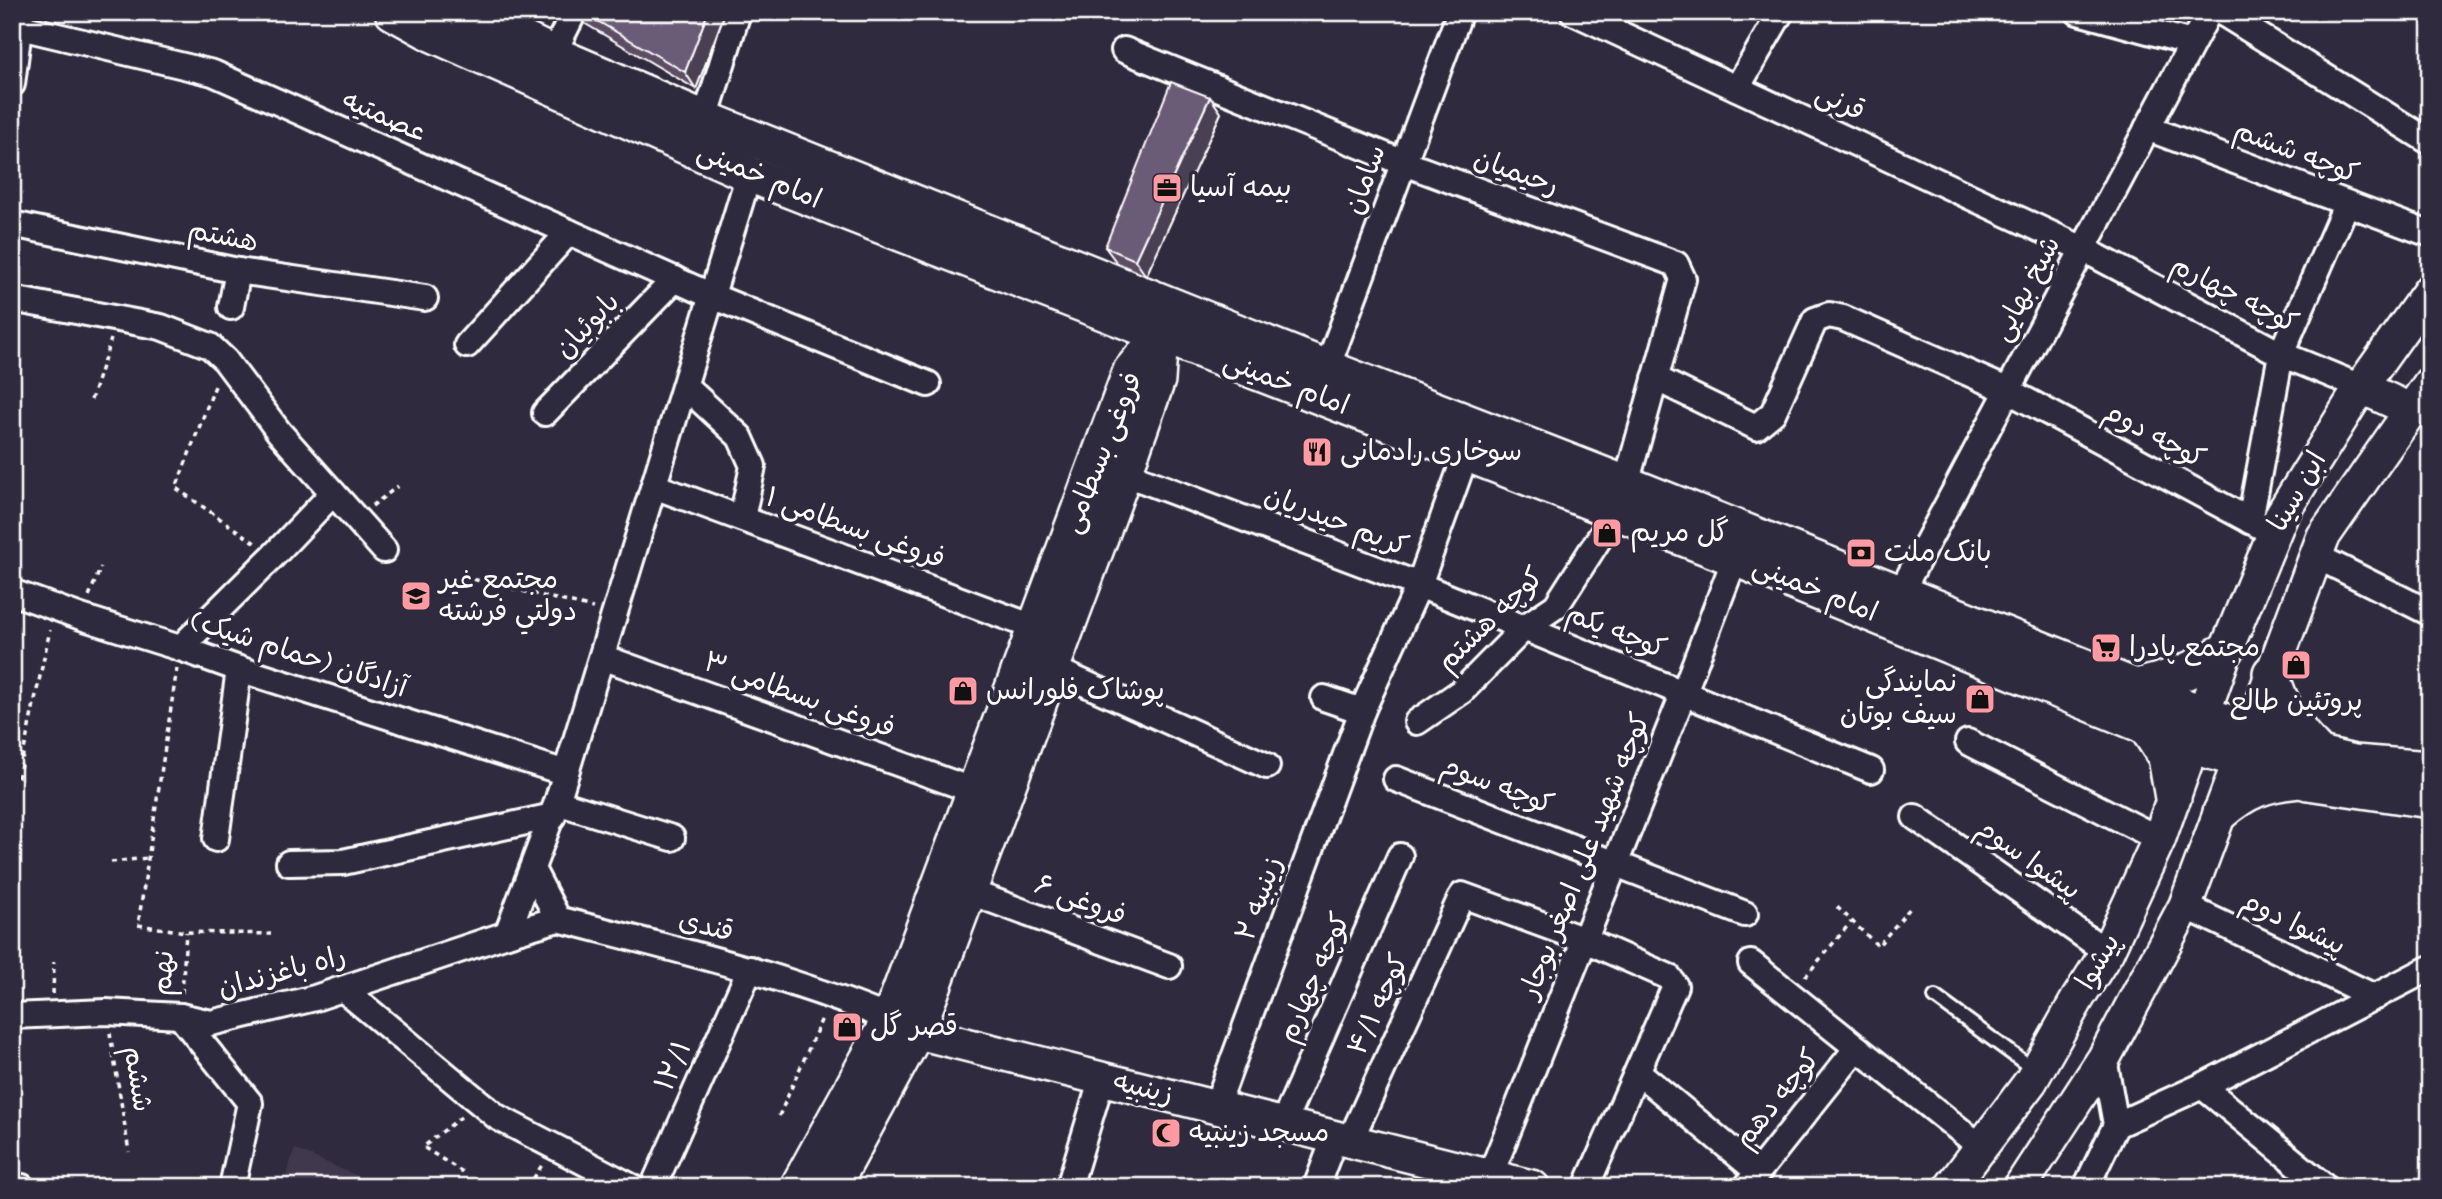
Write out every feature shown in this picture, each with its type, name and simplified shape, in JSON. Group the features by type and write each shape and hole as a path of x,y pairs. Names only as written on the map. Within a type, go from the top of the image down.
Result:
{"main road":[{"name":"امام خمینی","path":"393,12 433,34 749,174 1166,321 1328,369 1621,498 1893,606 2145,725 2198,729"},
{"name":"امام خمینی","path":"466,12 553,54 1466,454 1621,498 1735,558 1893,606 2136,687 2198,729 2245,746 2309,767 2430,800"},
{"name":"فروغی بسطامی","path":"832,1187 903,1025 970,891 1157,380 1166,321"},
{"name":"فروغی بسطامی","path":"798,1187 903,1025 975,791 1131,371 1166,321"},
{"path":"2136,687 2178,677 2226,650"},
{"path":"2221,812 2239,796 2309,767 2282,707 2271,673"},
{"path":"2145,725 2166,757 2173,798"},
{"name":"امام خمینی","path":"2309,767 2354,763 2430,769"}],"street":[{"path":"553,54 574,12"},
{"path":"705,119 738,12"},
{"name":"سامان","path":"1328,369 1460,12"},
{"name":"قرنی","path":"1573,12 2082,249"},
{"path":"1737,88 1781,12"},
{"path":"2078,12 2192,43"},
{"name":"شیخ بهایی","path":"1893,606 2209,12"},
{"path":"2221,12 2430,142"},
{"path":"12,84 20,20"},
{"name":"عصمتیه","path":"20,20 213,73 712,296 928,384"},
{"name":"رحیمیان","path":"1124,50 1404,163 1676,264 1683,279 1621,498"},
{"name":"کوچه ششم","path":"2147,128 2346,205 2424,232"},
{"path":"507,934 555,809 749,174"},
{"path":"2262,527 2281,354 2346,205"},
{"name":"هشتم","path":"12,224 238,271 425,298"},
{"path":"467,345 569,232"},
{"name":"کوچه چهارم","path":"2082,249 2281,354 2361,387"},
{"path":"231,307 238,271"},
{"name":"بابوئیان","path":"545,413 675,279"},
{"name":"ابن سینا","path":"2198,729 2226,650 2262,527 2282,514 2361,387 2430,290"},
{"path":"12,299 161,327 210,346 225,360 279,432 384,550"},
{"name":"کوچه دوم","path":"1655,378 1756,427 1773,413 1815,320 1829,315 1843,318 2007,390 2262,527"},
{"name":"ابن سینا","path":"2245,746 2323,537 2420,415 2430,383"},
{"path":"685,386 740,437 753,466 742,518"},
{"path":"2361,387 2420,415"},
{"path":"1324,698 1362,711 1419,585 1466,454"},
{"name":"کریم حیدریان","path":"1124,473 1525,627"},
{"name":"فروغی بسطامی ۱","path":"654,486 1036,628"},
{"path":"180,648 274,556 332,494"},
{"name":"کوچه هشتم","path":"1417,722 1462,691 1525,627 1556,606 1621,498"},
{"path":"2316,556 2430,613"},
{"name":"کوچه شهید علی اصغر بوجار","path":"1490,1176 1735,558"},
{"name":"آزادگان (حمام شیک)","path":"12,592 239,669 566,773"},
{"name":"کوچه یکم","path":"1525,627 1684,692"},
{"name":"فروغی بسطامی ۳","path":"602,657 975,791"},
{"path":"1051,668 1267,766"},
{"path":"216,839 239,669"},
{"path":"1684,692 1871,770"},
{"name":"زینبیه ۲","path":"1216,1107 1362,711"},
{"name":"پیشوا","path":"1951,1187 2037,1071 2107,952 2159,839 2198,729"},
{"path":"1968,742 2159,839"},
{"name":"پیشوا","path":"2020,1187 2105,1058 2185,906 2245,746"},
{"name":"کوچه سوم","path":"1396,779 1615,864"},
{"path":"289,863 342,862 555,809 672,838"},
{"name":"پیشوا سوم","path":"1915,817 2107,952"},
{"name":"کوچه چهارم","path":"1283,1124 1400,856"},
{"path":"1615,864 1745,914"},
{"path":"532,869 558,919"},
{"name":"فروغی ۶","path":"970,891 1169,966"},
{"name":"کوچه ۴/۱","path":"1316,1187 1343,1139 1462,895 1585,940"},
{"name":"پیشوا دوم","path":"2185,906 2375,997"},
{"name":"قندی","path":"558,919 750,969 833,995 903,1025"},
{"name":"راه باغزندان","path":"12,1016 106,1012 180,1016 211,1023 315,998 558,919"},
{"path":"1585,940 1669,977 1675,986 1586,1187"},
{"path":"1751,963 1981,1147"},
{"path":"2116,1125 2202,1086 2430,968"},
{"name":"۱۲/۱","path":"653,1187 750,969"},
{"path":"343,989 497,1117 632,1187"},
{"path":"180,1016 250,1103 232,1187"},
{"name":"زینبیه","path":"903,1025 1533,1187"},
{"name":"کوچه دهم","path":"1752,1179 1857,1048"},
{"path":"2086,1187 2116,1125 2105,1058"},
{"path":"1638,1072 1752,1179"},
{"path":"1069,1187 1102,1078"},
{"path":"2202,1086 2325,1187"}],"lane":[{"path":"1935,997 2037,1071"}],"path":[{"path":"91,400 118,320"},
{"path":"225,360 176,488 274,556"},
{"path":"357,518 398,486"},
{"path":"81,617 101,567"},
{"path":"464,577 615,614"},
{"path":"18,778 55,608"},
{"path":"180,648 138,925 186,932 271,934"},
{"path":"111,862 147,858"},
{"path":"1837,907 1878,946 1910,907"},
{"path":"1790,994 1851,922"},
{"name":"نهم","path":"180,1016 186,932"},
{"path":"52,1013 54,962"},
{"path":"779,1116 833,995"},
{"name":"ششم","path":"106,1012 129,1152"},
{"path":"466,1174 423,1147 479,1102"}],"shaded area":[{"path":"295,1149 383,1187 282,1187"}],"building":[{"path":"582,12 708,12 685,72"},
{"path":"1171,82 1210,97 1135,260 1105,247"}],"place":[{"name":"بیمه آسیا","path":"1167,188"},
{"name":"سوخاری رادمانی","path":"1317,452"},
{"name":"گل مریم","path":"1607,533"},
{"name":"بانک ملت","path":"1861,553"},
{"name":"مجتمع غير دولتي فرشته","path":"416,596"},
{"name":"مجتمع پادرا","path":"2106,648"},
{"name":"پروتئین طالع","path":"2296,665"},
{"name":"پوشاک فلورانس","path":"963,691"},
{"name":"نمایندگی سیف بوتان","path":"1980,699"},
{"name":"قصر گل","path":"847,1027"},
{"name":"مسجد زینبیه","path":"1166,1133"}]}
